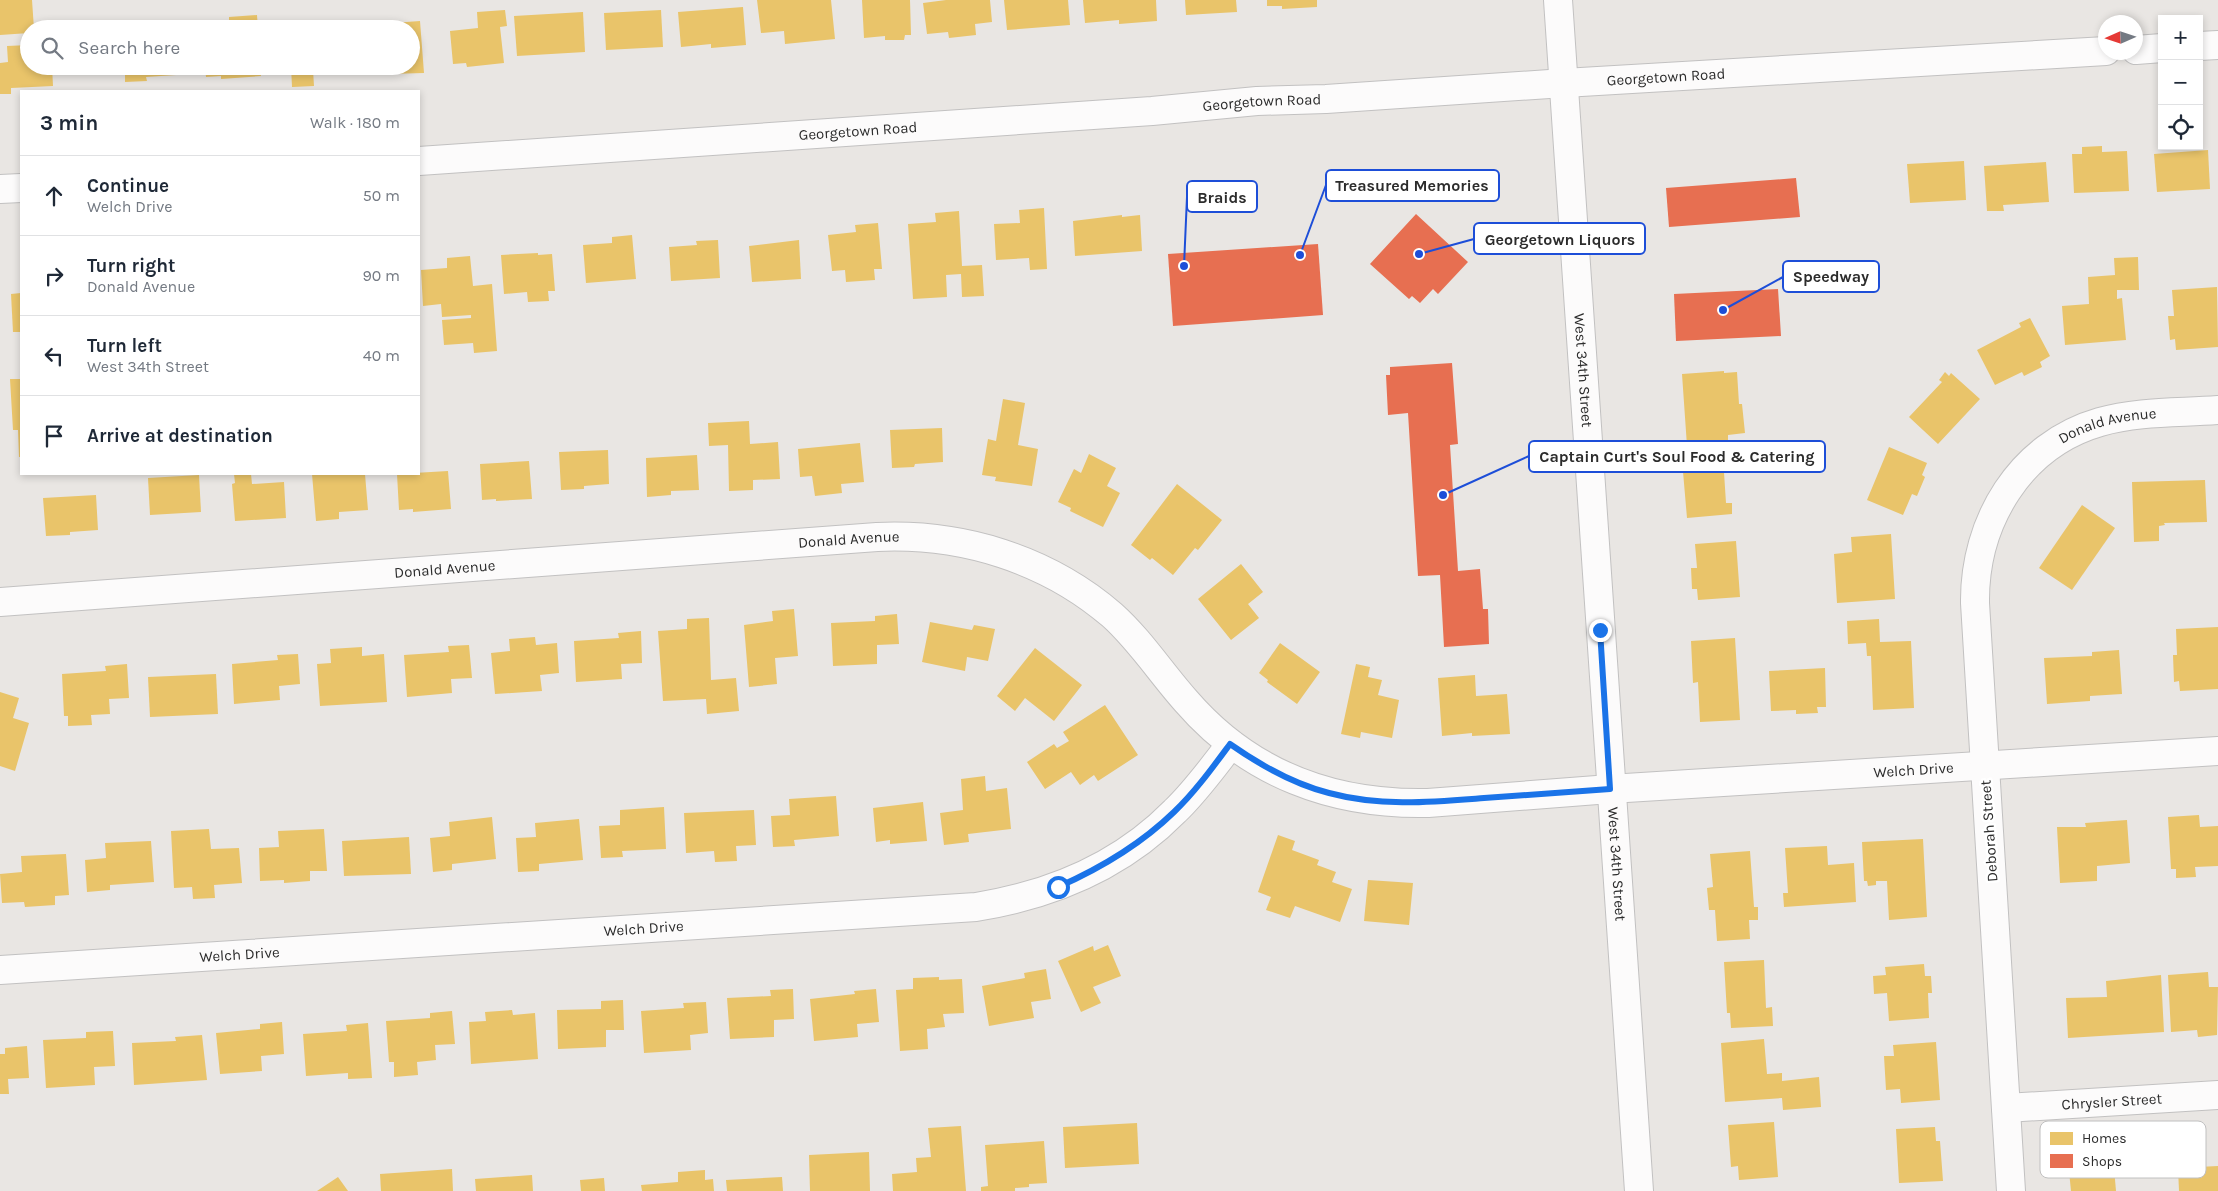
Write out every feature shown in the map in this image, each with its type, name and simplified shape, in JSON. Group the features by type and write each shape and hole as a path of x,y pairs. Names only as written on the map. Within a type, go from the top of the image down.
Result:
{"street":[{"name":"West 34th Street","path":"1558,0 1610,789 1639,1191"},
{"path":"2203,46 2218,45"},
{"path":"2143,49 2158,48"},
{"name":"Georgetown Road","path":"420,161 1152,111 1257,101 1326,99 1564,83 2098,52"},
{"path":"0,189 20,188"},
{"name":"Donald Avenue","path":"2015,481 2034,459 2057,442 2099,422 2135,415 2218,410"},
{"name":"Deborah Street","path":"2011,1191 1975,603 1980,551 1987,526 2006,492 2015,481"},
{"name":"Donald Avenue","path":"0,602 867,538 920,537 947,540 988,548 1028,563 1054,575 1088,597 1129,632 1186,702 1230,744 1265,767 1315,789 1356,799 1428,802 1610,789"},
{"name":"Welch Drive","path":"0,970 976,907 1040,893 1085,876 1132,847 1176,811 1195,790 1230,744"},
{"name":"Welch Drive","path":"1610,789 2218,751"},
{"name":"Chrysler Street","path":"2006,1108 2218,1095"}],"building: Homes":[{"path":"0,0 32,0 33,20 20,20 20,34 0,35"},
{"path":"757,0 831,0 835,39 785,44 784,31 761,33"},
{"path":"862,0 910,0 911,35 905,35 904,40 885,40 885,36 864,38"},
{"path":"946,0 990,0 992,22 975,24 976,35 949,38 948,32 927,34 923,3"},
{"path":"1004,0 1068,0 1070,25 1007,30"},
{"path":"1083,0 1156,0 1157,21 1119,24 1119,20 1085,23"},
{"path":"1185,0 1236,0 1237,12 1186,15"},
{"path":"1267,0 1317,0 1317,7 1282,9 1282,6 1267,6"},
{"path":"743,7 746,45 711,48 711,44 681,47 678,12"},
{"path":"505,10 507,26 500,27 504,63 467,67 466,63 453,64 450,31 478,28 477,12"},
{"path":"661,10 663,47 606,50 604,13"},
{"path":"583,12 585,52 517,56 514,16"},
{"path":"257,15 257,20 229,20 229,17"},
{"path":"420,21 424,73 420,73"},
{"path":"20,45 20,75 52,75 53,86 11,88 11,94 0,94 0,63 8,62 7,46"},
{"path":"125,75 176,75 146,77 147,81 125,82"},
{"path":"206,75 261,76 221,79 221,76 206,77"},
{"path":"291,75 313,75 314,86 292,87"},
{"path":"2102,146 2102,152 2127,151 2129,191 2074,193 2072,154 2082,154 2082,147"},
{"path":"2208,150 2210,189 2157,192 2154,154"},
{"path":"1964,161 1966,200 1910,203 1907,164"},
{"path":"2046,162 2049,202 2003,205 2004,211 1987,211 1984,166"},
{"path":"1044,208 1047,269 1030,270 1029,258 996,260 994,224 1020,223 1019,210"},
{"path":"959,211 962,266 982,265 984,296 962,297 961,274 946,275 947,297 913,299 908,224 936,222 935,213"},
{"path":"1122,215 1122,217 1140,215 1142,251 1075,256 1073,221"},
{"path":"878,223 882,269 874,269 875,280 846,282 845,270 832,271 828,235 856,232 855,225"},
{"path":"632,235 636,279 586,283 583,245 612,243 612,237"},
{"path":"718,240 720,278 671,281 669,247 697,245 696,241"},
{"path":"799,240 801,279 752,282 749,246"},
{"path":"538,253 538,255 552,254 555,291 548,291 549,301 528,302 527,292 504,294 501,255"},
{"path":"470,256 473,286 492,284 497,351 474,353 473,343 444,345 442,320 471,318 471,315 442,317 441,304 423,306 421,270 447,268 447,258"},
{"path":"2138,257 2139,290 2117,290 2117,299 2122,298 2126,340 2065,345 2062,306 2089,304 2088,277 2115,275 2114,258"},
{"path":"2217,287 2218,347 2176,350 2175,339 2170,340 2168,316 2174,316 2172,290"},
{"path":"20,293 20,332 13,332 11,294"},
{"path":"2030,318 2050,356 2040,362 2042,367 2024,376 2022,372 1995,385 1977,350 2021,327 2019,323"},
{"path":"1724,371 1724,373 1737,372 1739,404 1742,404 1745,433 1728,435 1728,442 1687,446 1682,374"},
{"path":"1945,372 1949,376 1951,373 1980,399 1938,444 1909,417 1942,382 1939,380"},
{"path":"10,379 20,379 20,457 18,430 13,430"},
{"path":"1003,399 1025,403 1018,445 1038,449 1032,486 995,481 996,477 982,475 988,439 996,441"},
{"path":"749,421 750,444 778,442 780,479 753,480 753,490 729,491 728,445 709,446 708,423"},
{"path":"942,428 943,462 915,464 914,467 892,468 890,430"},
{"path":"860,443 864,482 841,484 842,493 815,496 812,476 800,477 798,449"},
{"path":"1889,447 1927,463 1922,475 1925,477 1917,496 1912,494 1903,515 1867,500"},
{"path":"608,450 609,484 584,486 584,489 561,490 559,452"},
{"path":"1089,454 1116,468 1107,486 1120,493 1103,527 1070,511 1071,508 1058,502 1074,469 1081,473"},
{"path":"697,455 699,490 671,491 671,495 647,497 646,458"},
{"path":"1723,457 1726,503 1732,503 1732,514 1687,518 1682,460"},
{"path":"529,461 532,499 482,500 480,464"},
{"path":"448,471 451,509 413,512 413,509 399,510 397,475 420,475 420,473"},
{"path":"199,475 201,512 150,515 148,478"},
{"path":"234,475 251,475 252,484 284,482 286,518 235,521 232,484 235,483"},
{"path":"312,475 365,475 368,510 339,512 339,519 316,521"},
{"path":"2205,480 2207,522 2164,523 2165,525 2159,526 2159,541 2134,542 2132,482"},
{"path":"1177,484 1222,520 1198,550 1195,548 1173,575 1152,558 1150,560 1131,545"},
{"path":"96,495 98,530 70,532 70,535 46,536 43,498"},
{"path":"2082,505 2115,528 2072,590 2039,568"},
{"path":"1891,534 1895,599 1837,603 1834,554 1852,552 1851,537"},
{"path":"1736,541 1740,597 1698,600 1697,589 1692,589 1691,568 1697,568 1695,544"},
{"path":"1241,564 1263,592 1248,604 1259,618 1231,640 1198,599"},
{"path":"794,609 798,656 775,658 777,684 749,687 744,625 773,621 772,611"},
{"path":"897,614 899,644 877,645 877,664 833,666 831,623 875,621 875,616"},
{"path":"709,618 711,680 736,678 739,711 707,714 706,699 663,701 658,631 687,629 687,619"},
{"path":"1879,619 1880,642 1911,641 1914,708 1873,710 1871,656 1867,656 1866,643 1848,644 1847,621"},
{"path":"930,622 972,630 974,625 995,629 988,661 967,657 965,671 922,662"},
{"path":"2218,627 2218,689 2180,691 2179,681 2174,682 2173,655 2177,655 2176,629"},
{"path":"641,631 642,663 621,664 622,679 576,682 574,641 619,638 618,633"},
{"path":"535,637 536,645 557,643 559,673 540,675 542,691 495,694 491,653 510,651 509,639"},
{"path":"1735,638 1740,720 1700,722 1698,682 1693,683 1691,641"},
{"path":"1280,643 1320,672 1297,704 1267,682 1268,680 1259,673"},
{"path":"469,645 472,678 451,679 452,693 407,697 404,655 449,652 448,646"},
{"path":"362,647 362,656 384,654 387,702 320,706 317,664 331,663 330,649"},
{"path":"1035,648 1082,685 1054,721 1025,698 1015,711 997,696"},
{"path":"2119,650 2122,694 2090,696 2090,701 2047,704 2044,658 2092,656 2092,652"},
{"path":"298,654 300,684 279,686 280,700 234,704 232,664 278,660 277,655"},
{"path":"127,664 129,698 109,699 110,714 91,715 92,725 68,726 68,716 64,716 62,674 106,671 105,666"},
{"path":"1356,664 1370,667 1368,677 1382,680 1378,695 1399,700 1392,738 1361,732 1360,738 1341,734"},
{"path":"1825,668 1826,707 1817,707 1818,713 1796,714 1796,710 1771,711 1769,671"},
{"path":"216,674 218,714 150,717 148,677"},
{"path":"1475,675 1476,696 1507,694 1510,734 1472,736 1472,733 1442,736 1438,678"},
{"path":"0,692 19,698 13,718 29,723 15,771 0,766"},
{"path":"1105,705 1138,755 1098,781 1094,775 1080,785 1071,772 1045,789 1027,762 1054,744 1057,748 1069,741 1063,732"},
{"path":"985,776 986,791 1007,788 1011,829 968,834 969,842 944,845 940,813 963,810 961,779"},
{"path":"836,796 839,836 794,840 795,846 773,847 771,816 790,815 789,799"},
{"path":"923,802 927,841 890,844 890,840 876,842 873,808"},
{"path":"664,807 666,849 622,851 623,857 601,858 599,826 620,825 620,810"},
{"path":"754,810 756,845 736,846 737,861 715,862 714,851 686,853 684,813"},
{"path":"2199,815 2200,827 2218,826 2218,866 2195,867 2196,877 2176,878 2176,869 2171,869 2168,817"},
{"path":"492,817 496,859 452,864 452,870 433,872 430,838 450,836 449,822"},
{"path":"579,819 583,860 539,864 539,871 518,872 516,838 536,837 535,823"},
{"path":"2127,820 2130,863 2097,866 2097,881 2060,883 2057,827 2086,827 2085,823"},
{"path":"209,829 211,849 239,848 242,883 214,885 215,898 193,899 192,887 174,888 171,831"},
{"path":"324,829 327,871 310,871 310,881 284,883 284,880 260,881 259,848 279,847 278,831"},
{"path":"1278,835 1295,841 1292,850 1319,860 1317,865 1336,872 1332,882 1352,889 1340,922 1295,906 1290,918 1266,910 1271,897 1258,892"},
{"path":"409,837 411,874 344,876 342,841"},
{"path":"1923,839 1927,917 1889,920 1887,881 1876,881 1876,885 1868,886 1867,881 1864,881 1862,842"},
{"path":"151,841 154,882 110,885 110,890 87,892 85,860 106,858 105,843"},
{"path":"1827,846 1828,865 1854,863 1856,902 1784,907 1783,893 1788,893 1785,848"},
{"path":"1750,851 1754,907 1758,907 1758,920 1749,920 1750,939 1717,941 1715,910 1709,910 1707,888 1713,887 1710,854"},
{"path":"66,854 69,895 55,896 55,905 25,907 24,902 2,903 0,874 22,872 21,856"},
{"path":"1368,880 1413,883 1409,925 1364,921"},
{"path":"1108,945 1121,976 1093,987 1101,1003 1081,1012 1058,961 1093,946 1094,951"},
{"path":"1764,960 1766,1008 1772,1007 1773,1026 1731,1028 1730,1013 1727,1013 1724,962"},
{"path":"1924,964 1925,976 1931,976 1932,993 1928,993 1929,1018 1889,1021 1887,993 1874,994 1873,976 1886,975 1885,967"},
{"path":"1046,969 1051,999 1031,1002 1034,1018 989,1026 982,986 1025,978 1024,973"},
{"path":"2208,972 2209,987 2218,987 2217,1035 2198,1037 2197,1030 2171,1032 2168,975"},
{"path":"2161,975 2164,1032 2068,1038 2066,998 2107,997 2106,981"},
{"path":"939,977 939,980 962,979 964,1013 943,1014 945,1027 927,1029 928,1049 900,1051 896,990 913,989 913,978"},
{"path":"793,989 794,1019 774,1020 774,1037 730,1039 727,998 771,996 770,990"},
{"path":"876,989 879,1022 857,1024 858,1037 814,1041 810,999 855,994 854,991"},
{"path":"623,1000 624,1030 606,1030 606,1047 558,1049 557,1010 601,1009 601,1001"},
{"path":"706,1002 708,1033 690,1035 691,1050 644,1053 641,1011 684,1008 683,1003"},
{"path":"512,1010 513,1015 535,1013 538,1059 471,1064 469,1022 486,1021 485,1012"},
{"path":"452,1011 455,1044 435,1045 436,1060 417,1062 418,1075 394,1077 394,1062 389,1062 386,1021 430,1018 430,1013"},
{"path":"282,1022 284,1054 261,1056 262,1071 220,1074 216,1033 260,1029 260,1024"},
{"path":"368,1023 372,1078 348,1079 348,1073 306,1076 303,1034 347,1031 346,1025"},
{"path":"113,1031 115,1066 94,1067 95,1085 46,1088 43,1040 86,1038 86,1032"},
{"path":"202,1035 207,1080 134,1085 132,1043 176,1041 175,1037"},
{"path":"1764,1039 1767,1074 1782,1073 1782,1081 1819,1077 1821,1107 1783,1110 1782,1098 1725,1102 1721,1043"},
{"path":"1936,1042 1940,1100 1901,1103 1900,1089 1886,1090 1884,1056 1894,1056 1893,1045"},
{"path":"27,1046 29,1078 8,1079 9,1094 0,1094 0,1054 5,1054 5,1048"},
{"path":"1774,1122 1778,1177 1739,1180 1738,1166 1731,1167 1728,1125"},
{"path":"1137,1123 1139,1164 1065,1168 1063,1127"},
{"path":"961,1126 966,1191 893,1191 892,1174 917,1172 916,1158 931,1157 928,1128"},
{"path":"1935,1127 1936,1141 1940,1141 1943,1181 1899,1183 1896,1129"},
{"path":"1044,1141 1047,1183 1029,1184 1029,1187 1015,1188 1015,1191 981,1191 981,1187 988,1186 985,1145"},
{"path":"869,1152 870,1191 810,1191 809,1155"},
{"path":"2218,1166 2218,1191 2179,1191 2178,1178 2206,1178 2206,1167"},
{"path":"452,1169 453,1191 381,1191 380,1174"},
{"path":"705,1170 705,1180 713,1179 714,1191 642,1191 641,1185 678,1182 678,1172"},
{"path":"532,1175 533,1191 476,1191 475,1179"},
{"path":"338,1177 348,1191 317,1191"},
{"path":"782,1177 783,1191 727,1191 726,1180"},
{"path":"604,1178 605,1191 581,1191 580,1180"},
{"path":"2070,1178 2115,1178 2116,1191 2071,1191"}],"building: Shops":[{"path":"1796,178 1800,217 1669,227 1666,188"},
{"path":"1416,214 1468,262 1438,294 1433,289 1420,303 1412,296 1409,299 1370,264"},
{"path":"1318,244 1323,315 1173,326 1168,254"},
{"path":"1778,289 1781,336 1676,341 1674,294"},
{"path":"1452,363 1458,444 1450,445 1458,571 1480,569 1483,609 1488,609 1489,644 1444,647 1440,575 1418,576 1408,413 1388,415 1386,375 1390,375 1390,367"}],"place":[{"name":"Georgetown Liquors","path":"1419,254"},
{"name":"Treasured Memories","path":"1300,255"},
{"name":"Braids","path":"1184,266"},
{"name":"Speedway","path":"1723,310"},
{"name":"Captain Curt's Soul Food & Catering","path":"1443,495"}],"route":[{"path":"1058,887 1085,876 1143,839 1176,811 1195,790 1230,744 1277,773 1315,789 1356,799 1398,803 1428,802 1610,789 1600,630"}]}
